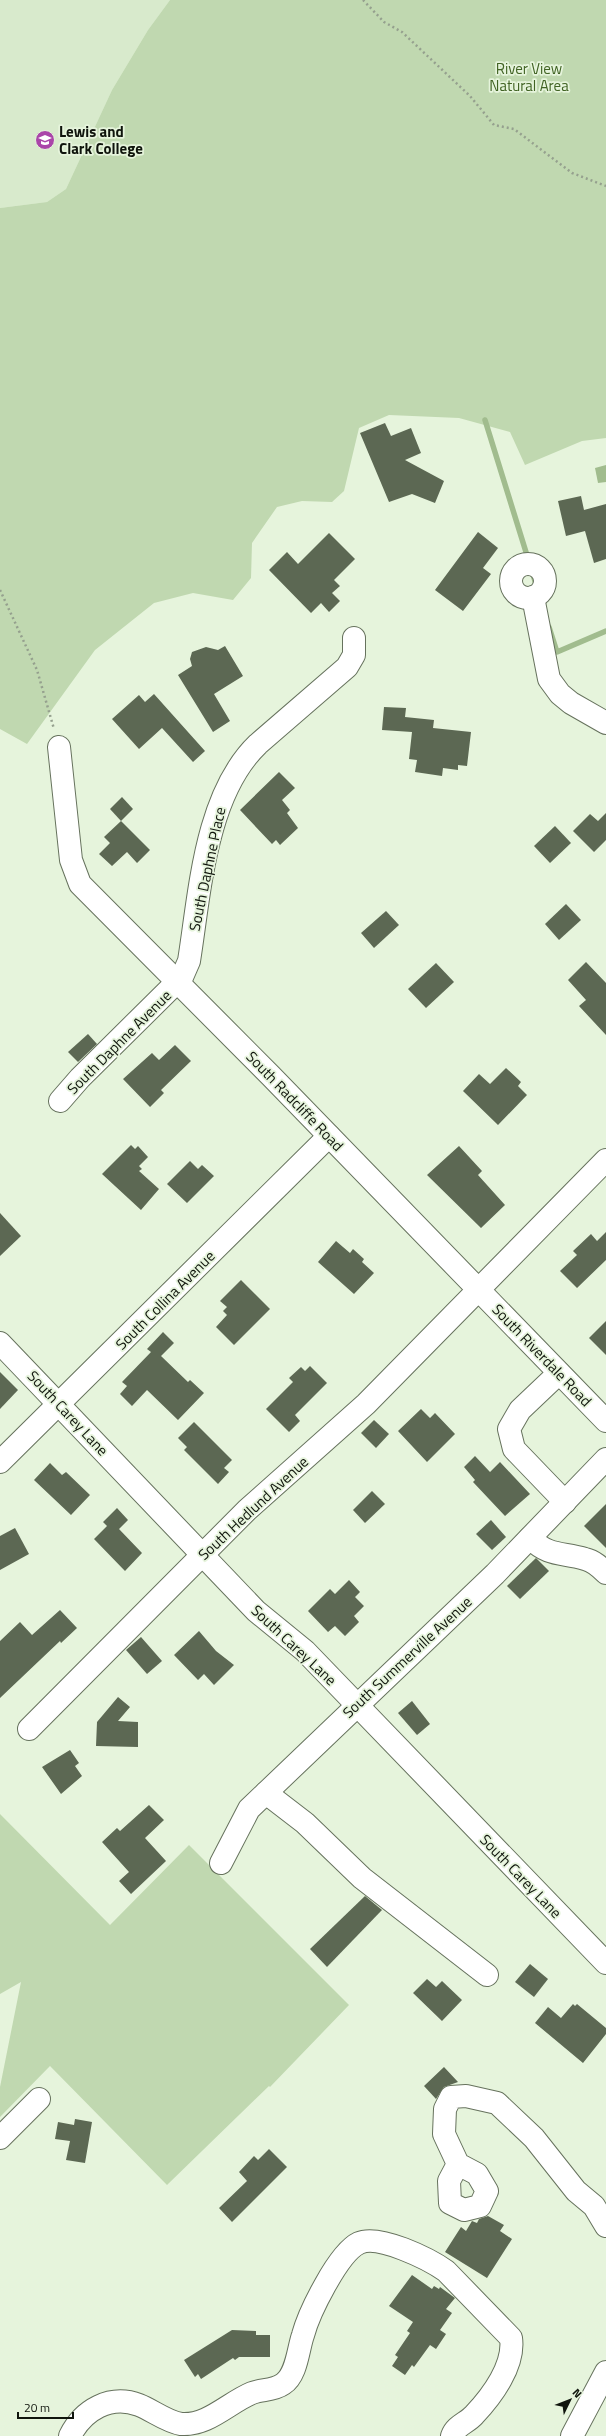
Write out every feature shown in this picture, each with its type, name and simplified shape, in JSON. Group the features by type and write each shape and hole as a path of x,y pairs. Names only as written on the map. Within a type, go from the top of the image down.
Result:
{"street":[{"path":"533,597 549,679 560,694 571,703 606,724"},
{"name":"South Daphne Place","path":"177,983 186,971 189,961 212,831 222,798 233,775 245,757 258,744 347,667 354,656 354,638"},
{"name":"South Radcliffe Road","path":"59,747 71,860 80,884 478,1289"},
{"name":"South Daphne Avenue","path":"60,1101 80,1078 177,983"},
{"name":"South Collina Avenue","path":"0,1462 329,1136"},
{"path":"478,1289 606,1160"},
{"name":"South Riverdale Road","path":"478,1289 606,1421"},
{"name":"South Hedlund Avenue","path":"29,1729 202,1554 269,1489 366,1404 478,1289"},
{"name":"South Carey Lane","path":"0,1343 60,1404 256,1611 305,1651 606,1963"},
{"path":"559,1373 520,1410 509,1429 514,1449 565,1502"},
{"name":"South Summerville Avenue","path":"221,1863 243,1818 266,1793 530,1538 606,1459"},
{"path":"530,1538 546,1550 585,1559 595,1563 606,1573"},
{"path":"266,1793 305,1824 362,1878 487,1975"},
{"path":"458,2164 444,2134 445,2109 451,2097 466,2096 497,2103 534,2138 576,2191 594,2206 606,2226"},
{"path":"0,2138 39,2099"},
{"path":"70,2436 76,2424 96,2406 106,2403 128,2402 180,2424 194,2422 214,2415 237,2400 254,2392 276,2389 285,2384 294,2369 307,2322 338,2264 359,2243 370,2242 387,2244 410,2251 433,2262 446,2271 511,2338 512,2349 508,2364 473,2416 454,2430 452,2436"},
{"path":"572,2436 606,2372"}],"path":[{"path":"363,0 384,22 402,32 470,96 494,125 514,129 572,173 606,186"},
{"path":"0,590 36,670 59,747"}],"shaded area":[{"name":"Lewis and Clark College","path":"0,0 170,0 148,30 112,90 66,189 47,202 0,208"},
{"path":"606,465 606,482 598,483 595,468"}],"green space":[{"name":"River View Natural Area","path":"170,0 606,0 606,438 582,441 525,465 510,432 459,418 389,415 359,428 344,491 332,502 302,501 277,507 252,543 251,578 233,600 193,593 154,603 95,650 27,744 0,729 0,208 47,202 66,189 112,90 148,30"},
{"path":"0,1814 110,1925 189,1845 349,2005 270,2087 269,2086 167,2185 50,2066 0,2117 0,2087 21,1982 0,1994"}],"building":[{"path":"385,423 391,436 411,428 421,453 405,460 444,481 435,503 412,494 389,502 360,433"},
{"path":"581,496 584,510 606,504 606,559 594,563 585,531 566,536 558,501"},
{"path":"478,532 498,548 483,568 491,574 463,611 435,590"},
{"path":"329,533 355,559 334,580 340,586 332,593 340,601 329,612 321,603 311,613 269,570 287,552 298,564"},
{"path":"225,646 243,676 214,694 230,721 213,732 178,675 192,666 190,659 192,652 206,647 218,650"},
{"path":"154,694 205,751 193,762 162,728 139,749 112,719 139,695 145,702"},
{"path":"384,707 406,708 405,717 434,720 433,728 471,732 467,766 458,765 458,770 443,768 442,776 415,772 417,760 409,759 412,732 382,730"},
{"path":"279,772 295,788 282,800 290,810 287,813 298,828 280,845 276,840 272,844 240,810"},
{"path":"122,797 133,809 121,821 110,809"},
{"path":"606,813 606,840 594,852 573,831 590,814 598,821"},
{"path":"121,821 150,850 137,863 127,852 112,866 99,854 110,843 104,837"},
{"path":"555,826 571,843 550,863 534,846"},
{"path":"566,904 581,920 559,940 545,924"},
{"path":"386,911 399,925 374,948 361,933"},
{"path":"586,962 606,983 606,1035 579,1006 586,1000 568,980"},
{"path":"436,963 454,982 426,1008 408,989"},
{"path":"88,1034 97,1044 78,1062 68,1052"},
{"path":"175,1045 191,1061 161,1090 164,1093 150,1107 123,1079 152,1053 159,1060"},
{"path":"506,1068 521,1082 518,1086 527,1095 498,1125 463,1091 479,1074 490,1084"},
{"path":"131,1145 135,1149 138,1146 148,1157 139,1166 142,1169 139,1171 159,1189 141,1210 102,1174"},
{"path":"459,1146 482,1171 478,1175 505,1205 481,1228 427,1175"},
{"path":"190,1161 198,1169 202,1165 214,1176 187,1203 167,1184"},
{"path":"0,1213 21,1236 0,1256"},
{"path":"606,1232 606,1260 577,1288 560,1271 577,1255 573,1251 591,1234 597,1241"},
{"path":"336,1241 350,1253 353,1249 364,1259 362,1262 374,1273 354,1294 318,1262"},
{"path":"241,1280 270,1309 234,1345 216,1327 227,1315 223,1311 227,1307 220,1301"},
{"path":"606,1321 606,1355 589,1338"},
{"path":"163,1332 174,1343 161,1356 188,1382 190,1380 204,1393 178,1420 147,1390 132,1406 120,1394 127,1386 122,1382 151,1352 147,1349"},
{"path":"310,1366 327,1383 295,1415 300,1421 289,1432 266,1409 293,1382 289,1378 301,1367 305,1371"},
{"path":"0,1372 18,1390 0,1409"},
{"path":"421,1409 430,1418 435,1413 455,1434 427,1462 398,1431"},
{"path":"374,1420 389,1434 376,1448 361,1433"},
{"path":"194,1422 232,1460 224,1468 229,1472 218,1484 184,1450 187,1447 178,1438"},
{"path":"475,1456 490,1472 500,1462 530,1494 505,1516 473,1482 475,1480 464,1467"},
{"path":"50,1463 62,1475 66,1472 90,1495 71,1515 34,1480"},
{"path":"372,1491 385,1504 365,1523 353,1510"},
{"path":"606,1504 606,1548 584,1526"},
{"path":"117,1508 128,1520 119,1529 142,1553 125,1571 94,1539 107,1526 103,1522"},
{"path":"491,1520 506,1537 492,1550 476,1534"},
{"path":"15,1528 29,1554 0,1570 0,1536"},
{"path":"536,1558 549,1571 520,1599 507,1586"},
{"path":"349,1580 360,1592 355,1597 364,1606 354,1616 359,1622 345,1636 335,1626 328,1632 308,1611 330,1589 335,1594"},
{"path":"60,1610 77,1628 61,1643 60,1641 0,1698 0,1641 20,1622 32,1635"},
{"path":"199,1631 216,1651 234,1665 214,1685 204,1674 198,1680 174,1655"},
{"path":"141,1637 162,1661 147,1674 126,1650"},
{"path":"118,1697 130,1707 118,1721 138,1722 138,1747 96,1746 97,1722"},
{"path":"412,1701 430,1724 417,1735 398,1713"},
{"path":"70,1750 79,1763 75,1766 82,1776 61,1794 42,1767"},
{"path":"149,1805 164,1820 145,1838 166,1861 131,1894 119,1881 129,1872 102,1842 117,1828 120,1831"},
{"path":"365,1896 382,1910 327,1967 310,1949"},
{"path":"530,1964 548,1979 534,1997 515,1982"},
{"path":"427,1979 436,1987 442,1981 462,2000 442,2021 413,1993"},
{"path":"573,2004 575,2006 577,2004 606,2028 606,2034 583,2063 535,2023 548,2007 561,2018"},
{"path":"444,2067 458,2082 444,2087 436,2099 424,2086"},
{"path":"75,2119 92,2122 85,2163 66,2160 70,2141 55,2139 58,2122 74,2125"},
{"path":"269,2149 287,2167 232,2222 219,2208 247,2181 239,2172 254,2156 258,2160"},
{"path":"488,2216 504,2225 500,2231 512,2239 487,2278 445,2252 461,2227 466,2231 472,2221 477,2223 479,2219"},
{"path":"412,2275 432,2289 434,2286 439,2289 440,2287 455,2298 446,2309 452,2313 440,2330 446,2334 436,2349 430,2345 414,2367 412,2365 405,2375 392,2366 398,2357 395,2355 410,2333 407,2331 413,2322 389,2306"},
{"path":"232,2330 256,2331 256,2335 270,2335 270,2357 239,2357 235,2360 233,2358 201,2379 198,2374 195,2377 184,2360"}],"waterway":[{"path":"485,420 539,594"},
{"path":"549,627 557,652 606,631"}],"place":[{"name":"Lewis and Clark College","path":"45,140"}]}
